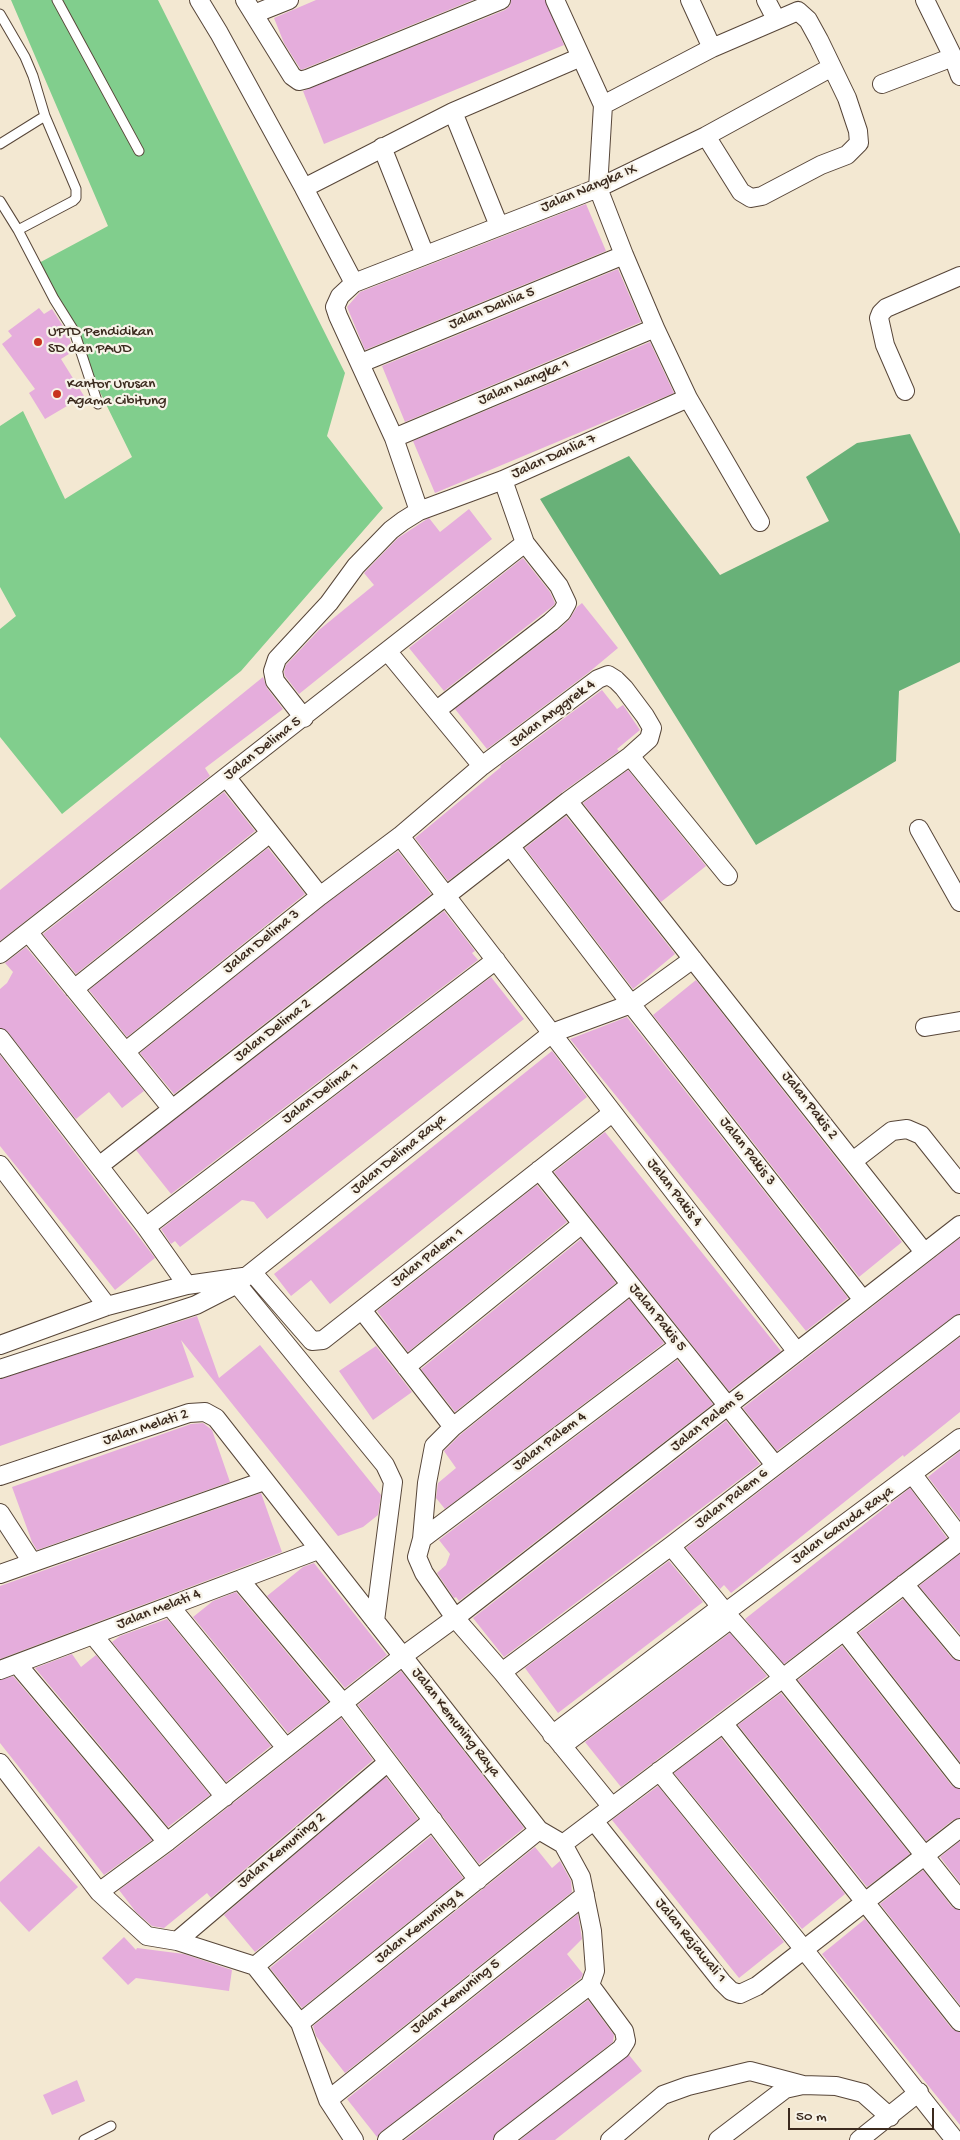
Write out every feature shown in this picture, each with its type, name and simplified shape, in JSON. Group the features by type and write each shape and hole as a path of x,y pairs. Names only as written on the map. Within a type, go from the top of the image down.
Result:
{"street":[{"path":"199,0 304,188 354,283"},
{"path":"289,0 250,7 292,76 299,81 501,0"},
{"path":"555,0 603,105 598,188 624,255 655,328 688,398 760,522"},
{"path":"690,0 712,48"},
{"path":"766,0 776,19"},
{"path":"925,0 953,57 960,76"},
{"path":"603,105 712,48 798,11 808,20 847,98 858,131 859,143 847,155 821,165 762,196 751,198 741,192 706,136"},
{"path":"304,188 453,112 581,57"},
{"path":"882,84 953,57"},
{"name":"Jalan Nangka IX","path":"360,363 335,307 340,296 354,283 598,188 706,136 832,67"},
{"path":"453,112 499,226"},
{"path":"382,147 425,255"},
{"name":"Jalan Dahlia 5","path":"360,363 624,255"},
{"path":"905,391 885,345 879,318 881,313 886,308 960,276"},
{"name":"Jalan Nangka 1","path":"394,438 655,328"},
{"path":"360,363 394,438 419,511"},
{"name":"Jalan Dahlia 7","path":"304,718 275,681 273,671 277,660 329,603 356,566 403,521 419,511 503,480 688,398"},
{"path":"437,710 550,622 562,612 567,603 559,586 525,543 503,480"},
{"name":"Jalan Delima 5","path":"0,954 304,718 525,543"},
{"path":"388,652 482,766"},
{"name":"Jalan Anggrek 4","path":"400,836 482,766 598,679 608,675 624,688 652,728 649,739 630,756 568,801 447,896"},
{"path":"630,756 728,876"},
{"path":"227,778 320,896"},
{"name":"Jalan Pakis 2","path":"568,801 924,1252"},
{"path":"919,829 960,902"},
{"path":"74,989 270,833"},
{"name":"Jalan Delima 3","path":"126,1051 320,896 400,836"},
{"name":"Jalan Pakis 4","path":"400,836 796,1352"},
{"name":"Jalan Pakis 3","path":"511,847 631,1004 863,1300"},
{"name":"Jalan Delima 2","path":"99,1166 447,896"},
{"path":"28,932 172,1109"},
{"name":"Jalan Delima Raya","path":"0,1370 196,1305 242,1278 552,1033 631,1004 693,959"},
{"name":"Jalan Delima 1","path":"146,1227 496,960"},
{"path":"925,1027 960,1021"},
{"path":"0,1038 146,1227 187,1286"},
{"name":"Jalan Palem 1","path":"242,1278 312,1341 323,1340 612,1113"},
{"path":"853,1161 892,1131 906,1129 921,1135 960,1184"},
{"path":"0,1165 107,1306"},
{"name":"Jalan Pakis 5","path":"539,1170 775,1465"},
{"path":"406,1367 582,1224"},
{"name":"Jalan Palem 5","path":"403,1656 455,1618 960,1225"},
{"path":"0,1345 107,1306 187,1286 242,1278 385,1465 393,1482 375,1621"},
{"path":"612,1807 502,1672 455,1618 424,1573 417,1557 422,1539 427,1483 434,1446 630,1285"},
{"path":"362,1310 454,1428"},
{"name":"Jalan Palem 6","path":"502,1672 671,1546 960,1324"},
{"name":"Jalan Palem 4","path":"422,1539 678,1346"},
{"name":"Jalan Melati 2","path":"0,1476 189,1413 205,1412 216,1418 403,1656"},
{"name":"Jalan Garuda Raya","path":"557,1740 960,1438"},
{"path":"913,1475 960,1537"},
{"path":"0,1574 264,1481"},
{"path":"0,1513 32,1562"},
{"path":"387,2140 590,1985 594,1971 592,1931 581,1877 563,1844 723,1724 960,1541"},
{"path":"671,1546 783,1678 960,1900"},
{"name":"Jalan Melati 4","path":"8,1667 318,1550"},
{"path":"240,1580 343,1704 478,1880"},
{"path":"904,1584 960,1651"},
{"path":"170,1606 286,1748"},
{"path":"844,1631 960,1779"},
{"path":"93,1635 225,1797"},
{"name":"Jalan Kemuning Raya","path":"99,1892 225,1797 403,1656 539,1830 563,1844"},
{"path":"8,1667 167,1842"},
{"path":"723,1724 960,2022"},
{"name":"Jalan Kemuning 2","path":"177,1941 388,1762"},
{"path":"0,1763 99,1892 147,1936 177,1941 255,1966 300,2023 328,2100 354,2140"},
{"path":"659,1771 919,2092 955,2140"},
{"path":"255,1966 432,1820"},
{"name":"Jalan Rajawali 1","path":"594,1821 731,1991 740,1994 757,1986 960,1828"},
{"name":"Jalan Kemuning 4","path":"300,2023 539,1830"},
{"name":"Jalan Kemuning 5","path":"328,2100 585,1895"},
{"path":"503,2140 620,2049 626,2041 624,2031 590,1985"},
{"path":"610,2140 663,2096 688,2086 750,2071 803,2085 836,2086 863,2093 890,2117"},
{"path":"718,2140 785,2089 803,2085"},
{"path":"859,2140 919,2092"}],"lane":[{"path":"56,0 140,151"},
{"path":"0,14 20,47 27,63 45,116 77,193 73,201 18,230"},
{"path":"0,144 45,116"},
{"path":"0,201 18,230 54,299 74,331 98,404"},
{"path":"84,2140 111,2126"}],"green space":[{"path":"11,0 158,0 345,373 327,436 383,508 241,671 62,814 0,737 0,629 16,616 0,587 0,426 23,411 65,499 132,457 37,264 108,226"},
{"path":"910,434 960,534 960,662 899,691 896,761 756,845 540,499 629,456 720,575 829,521 806,477 857,443"}],"building":[{"path":"316,0 473,0 301,70 284,43 274,18"},
{"path":"511,0 545,0 564,45 324,144 303,91 505,10 510,6"},
{"path":"586,204 606,251 365,350 347,307 360,292"},
{"path":"618,269 641,322 405,422 382,366"},
{"name":"UPTD Pendidikan SD dan PAUD","path":"39,308 44,314 52,309 68,334 71,343 67,346 72,352 61,359 84,396 45,419 29,393 35,389 2,344 12,336 8,331"},
{"path":"650,342 674,393 435,493 413,441"},
{"path":"469,509 492,539 299,694 285,676 286,665 319,630 374,585 364,573 398,538 424,521 429,518 440,532"},
{"path":"523,558 550,592 555,603 554,605 444,691 409,648"},
{"path":"582,603 618,648 487,749 455,709 558,630 569,620 577,607"},
{"path":"263,677 267,688 283,709 205,768 210,776 0,941 0,890"},
{"path":"602,690 617,709 623,705 640,730 617,749 619,751 561,793 448,881 415,838 500,766"},
{"path":"628,770 706,866 661,902 583,803"},
{"path":"224,792 255,831 76,974 43,934"},
{"path":"566,816 675,954 633,989 525,848"},
{"path":"268,848 305,894 127,1037 89,990"},
{"path":"398,851 431,894 174,1094 140,1053 326,904"},
{"path":"444,911 475,951 472,953 478,960 171,1194 136,1150"},
{"path":"26,947 144,1091 122,1108 109,1092 76,1119 8,1032 0,1028 0,989 7,983 13,972 5,963"},
{"path":"491,977 524,1019 267,1219 254,1202 242,1200 180,1247 175,1241 171,1244 161,1229"},
{"path":"696,980 902,1242 859,1277 653,1015"},
{"path":"627,1017 848,1298 806,1331 570,1039"},
{"path":"552,1051 587,1097 330,1304 311,1280 291,1296 274,1274"},
{"path":"0,1055 155,1258 115,1290 0,1146"},
{"path":"605,1132 781,1351 729,1391 554,1172"},
{"path":"537,1185 567,1222 408,1352 377,1311"},
{"path":"960,1238 960,1314 954,1316 777,1451 743,1408"},
{"path":"581,1239 616,1283 455,1412 421,1369"},
{"path":"629,1299 664,1343 445,1509 436,1498 438,1483 456,1468 444,1451 460,1435"},
{"path":"197,1316 219,1378 260,1345 381,1495 378,1515 363,1527 338,1536 181,1340 194,1377 0,1446 0,1379"},
{"path":"960,1337 960,1412 904,1457 903,1455 731,1593 724,1585 720,1589 686,1548"},
{"path":"376,1346 412,1392 373,1420 339,1371"},
{"path":"677,1360 713,1404 459,1601 456,1597 454,1598 437,1573 446,1565 450,1554 439,1540"},
{"path":"726,1421 760,1464 504,1657 473,1618"},
{"path":"203,1423 212,1430 230,1482 37,1550 32,1542 12,1487 191,1424"},
{"path":"960,1451 960,1519 928,1477"},
{"path":"910,1488 947,1538 784,1664 745,1619"},
{"path":"261,1493 282,1552 0,1659 0,1586"},
{"path":"960,1554 960,1634 919,1586"},
{"path":"669,1561 703,1602 558,1713 525,1668"},
{"path":"314,1563 387,1655 345,1688 267,1596 303,1567"},
{"path":"236,1592 328,1702 288,1733 193,1617 213,1601"},
{"path":"903,1599 952,1658 960,1661 960,1762 859,1633"},
{"path":"167,1619 271,1746 226,1782 112,1642 120,1636"},
{"path":"730,1633 767,1676 621,1787 585,1742"},
{"path":"842,1646 952,1786 960,1789 960,1818 953,1820 926,1841 798,1680"},
{"path":"72,1654 81,1667 96,1655 210,1795 168,1827 35,1668"},
{"path":"401,1671 524,1828 479,1864 358,1705"},
{"path":"13,1676 152,1840 104,1875 0,1743 0,1680"},
{"path":"781,1693 910,1854 867,1887 738,1725"},
{"path":"341,1718 373,1760 211,1898 207,1893 164,1928 152,1926 136,1912 119,1890 174,1850"},
{"path":"721,1738 845,1894 802,1929 674,1773"},
{"path":"386,1777 418,1819 255,1952 224,1915"},
{"path":"658,1786 784,1942 739,1978 612,1820"},
{"path":"431,1836 463,1878 302,2008 270,1968"},
{"path":"960,1841 960,1883 940,1857"},
{"path":"39,1846 78,1887 29,1932 0,1901 0,1882"},
{"path":"535,1847 552,1868 560,1861 571,1881 572,1892 345,2073 316,2036 313,2026"},
{"path":"923,1870 952,1907 960,1910 960,2005 880,1904"},
{"path":"578,1914 582,1939 567,1954 583,1974 581,1978 377,2137 347,2099"},
{"path":"865,1919 952,2029 960,2032 960,2125 822,1954"},
{"path":"124,1937 136,1950 137,1948 184,1954 232,1970 229,1991 136,1978 128,1985 102,1958"},
{"path":"588,2000 614,2035 613,2042 497,2132 493,2140 405,2140"},
{"path":"629,2055 642,2071 555,2140 520,2140"},
{"path":"77,2080 85,2101 52,2115 43,2095"}],"place":[{"name":"UPTD Pendidikan SD dan PAUD","path":"38,342"},
{"name":"Kantor Urusan Agama Cibitung","path":"57,394"}]}
